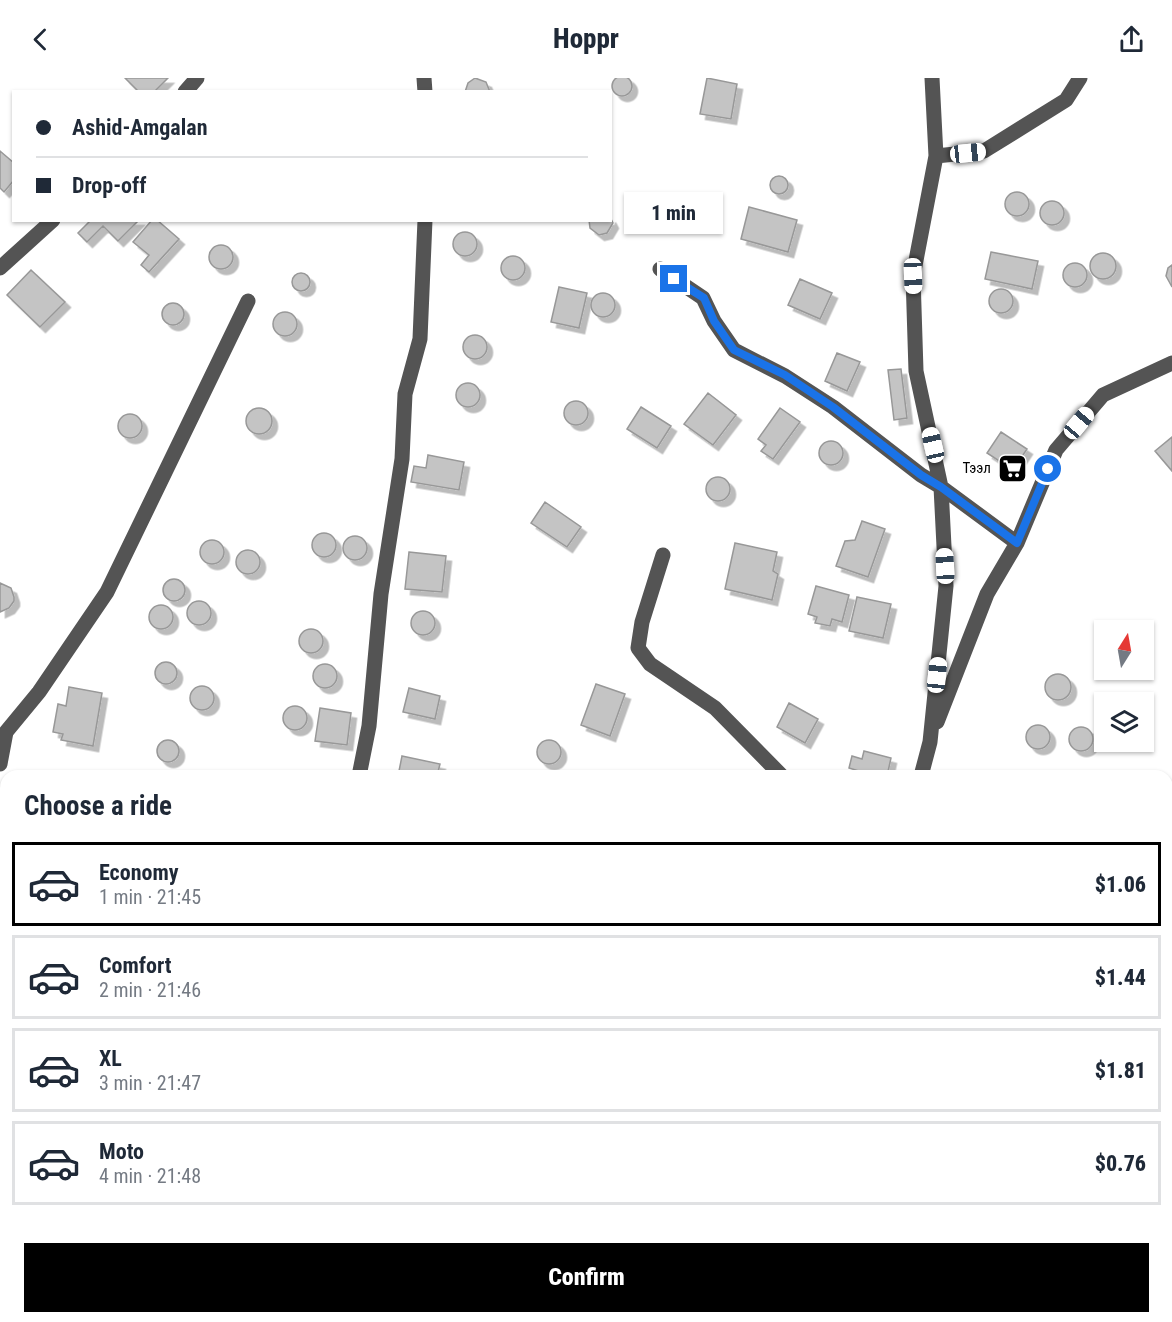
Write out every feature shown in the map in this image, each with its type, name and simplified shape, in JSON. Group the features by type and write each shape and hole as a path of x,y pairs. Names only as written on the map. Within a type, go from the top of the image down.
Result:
{"street":[{"path":"930,742 946,586 941,487 916,371 913,276 936,156 932,78"},
{"path":"936,156 984,151 1066,100 1080,78"},
{"path":"0,268 51,222"},
{"path":"360,770 369,726 381,594 402,459 405,394 420,339 425,222"},
{"path":"660,269 704,298 714,321 734,350 785,375 833,407 921,475 1017,543"},
{"path":"0,764 6,732 39,692 107,592 248,301"},
{"path":"923,770 930,742 987,594 1017,543 1056,450 1103,395 1172,363"},
{"path":"663,555 642,622 638,648 650,664 715,708 776,770"}],"building":[{"path":"622,76 629,79 632,86 629,93 622,96 615,93 612,86 615,79"},
{"path":"125,78 168,78 156,90 137,90"},
{"path":"475,78 486,82 489,90 466,90 468,83"},
{"path":"707,78 737,84 731,119 700,114"},
{"path":"0,151 12,161 12,182 4,192 0,188"},
{"path":"779,176 785,179 788,185 785,191 779,194 773,191 770,185 773,179"},
{"path":"1017,192 1025,196 1029,204 1025,212 1017,216 1009,212 1005,204 1009,196"},
{"path":"1052,201 1057,202 1063,208 1063,218 1057,224 1052,225 1047,224 1041,218 1040,213 1041,208 1047,202"},
{"path":"749,207 797,220 788,252 741,239"},
{"path":"612,221 613,223 607,233 599,235 590,228 589,222"},
{"path":"89,222 137,222 118,241 103,226 87,242 78,233"},
{"path":"150,222 159,222 179,239 149,272 141,265 149,255 133,242"},
{"path":"465,232 470,233 476,239 476,249 470,255 465,256 460,255 454,249 453,244 454,239 460,233"},
{"path":"221,245 230,248 233,257 230,266 221,269 212,266 209,257 212,248"},
{"path":"991,252 1038,261 1032,289 985,279"},
{"path":"1103,253 1112,257 1116,266 1112,275 1103,279 1094,275 1090,266 1094,257"},
{"path":"513,256 518,257 524,263 524,273 518,279 513,280 508,279 502,273 501,268 502,263 508,257"},
{"path":"1075,263 1080,264 1086,270 1086,280 1080,286 1075,287 1070,286 1064,280 1063,275 1064,270 1070,264"},
{"path":"1172,265 1172,287 1166,276 1168,268"},
{"path":"31,270 65,302 40,327 7,295"},
{"path":"301,273 307,276 310,282 307,288 301,291 295,288 292,282 295,276"},
{"path":"800,279 832,293 820,319 788,305"},
{"path":"559,287 587,293 579,328 551,322"},
{"path":"1001,289 1006,290 1012,296 1012,306 1006,312 1001,313 996,312 990,306 989,301 990,296 996,290"},
{"path":"603,293 608,294 614,300 614,310 608,316 603,317 598,316 592,310 591,305 592,300 598,294"},
{"path":"169,303 177,303 184,310 184,318 177,325 169,325 162,318 162,310"},
{"path":"285,312 290,313 296,319 296,329 290,335 285,336 280,335 274,329 273,324 274,319 280,313"},
{"path":"475,335 480,336 486,342 486,352 480,358 475,359 470,358 464,352 463,347 464,342 470,336"},
{"path":"837,353 860,362 847,391 825,381"},
{"path":"901,369 907,418 894,420 888,370"},
{"path":"468,383 473,384 479,390 479,400 473,406 468,407 463,406 457,400 456,395 457,390 463,384"},
{"path":"708,393 736,415 713,445 684,424"},
{"path":"576,401 581,402 587,408 587,418 581,424 576,425 571,424 565,418 564,413 565,408 571,402"},
{"path":"641,407 671,426 657,448 627,429"},
{"path":"259,408 268,412 272,421 268,430 259,434 250,430 246,421 250,412"},
{"path":"780,408 800,422 773,459 761,451 766,445 758,439"},
{"path":"130,414 135,415 141,421 141,431 135,437 130,438 125,437 119,431 118,426 119,421 125,415"},
{"path":"1001,432 1027,449 1013,470 987,453"},
{"path":"1172,437 1172,471 1155,451"},
{"path":"831,441 836,442 842,448 842,458 836,464 831,465 826,464 820,458 819,453 820,448 826,442"},
{"path":"428,455 464,462 459,490 411,482 414,466 426,468"},
{"path":"718,477 723,478 729,484 729,494 723,500 718,501 713,500 707,494 706,489 707,484 713,478"},
{"path":"545,502 581,527 567,547 531,523"},
{"path":"862,521 885,529 868,577 836,566 845,541 855,540"},
{"path":"324,533 329,534 335,540 335,550 329,556 324,557 319,556 313,550 312,545 313,540 319,534"},
{"path":"355,536 360,537 366,543 366,553 360,559 355,560 350,559 344,553 343,548 344,543 350,537"},
{"path":"212,540 217,541 223,547 223,557 217,563 212,564 207,563 201,557 200,552 201,547 207,541"},
{"path":"735,543 777,552 773,571 778,574 772,600 725,589"},
{"path":"248,550 257,553 260,562 257,571 248,574 239,571 236,562 239,553"},
{"path":"409,552 446,556 442,592 405,589"},
{"path":"170,579 178,579 185,586 185,594 178,601 170,601 163,594 163,586"},
{"path":"0,583 11,588 14,601 9,608 0,612"},
{"path":"816,586 849,595 842,622 832,619 830,626 815,623 817,617 808,614"},
{"path":"857,597 891,604 883,638 849,631"},
{"path":"199,601 204,602 210,608 210,618 204,624 199,625 194,624 188,618 187,613 188,608 194,602"},
{"path":"161,605 166,606 172,612 172,622 166,628 161,629 156,628 150,622 149,617 150,612 156,606"},
{"path":"423,611 428,612 434,618 434,628 428,634 423,635 418,634 412,628 411,623 412,618 418,612"},
{"path":"311,629 316,630 322,636 322,646 316,652 311,653 306,652 300,646 299,641 300,636 306,630"},
{"path":"166,662 174,665 177,673 174,681 166,684 158,681 155,673 158,665"},
{"path":"325,664 330,665 336,671 336,681 330,687 325,688 320,687 314,681 313,676 314,671 320,665"},
{"path":"1058,674 1067,678 1071,687 1067,696 1058,700 1049,696 1045,687 1049,678"},
{"path":"596,684 625,694 610,736 581,725"},
{"path":"202,686 207,687 213,693 213,703 207,709 202,710 197,709 191,703 190,698 191,693 197,687"},
{"path":"69,687 102,693 93,746 61,740 63,734 53,732 58,704 66,706"},
{"path":"409,688 440,696 435,719 403,712"},
{"path":"789,703 818,719 805,743 777,727"},
{"path":"295,706 300,707 306,713 306,723 300,729 295,730 290,729 284,723 283,718 284,713 290,707"},
{"path":"320,708 351,713 347,745 315,741"},
{"path":"1038,725 1047,728 1050,737 1047,746 1038,749 1029,746 1026,737 1029,728"},
{"path":"1081,727 1090,730 1093,739 1090,748 1081,751 1072,748 1069,739 1072,730"},
{"path":"164,740 172,740 179,747 179,755 172,762 164,762 157,755 157,747"},
{"path":"549,740 554,741 560,747 560,757 554,763 549,764 544,763 538,757 537,752 538,747 544,741"},
{"path":"864,751 891,758 888,770 849,768 852,756 862,759"},
{"path":"402,756 440,764 438,770 399,770"}],"place":[{"name":"Тээл","path":"1012,468"}],"route":[{"path":"674,279 704,298 714,321 734,350 785,375 833,407 921,475 1017,543 1048,469"}]}
